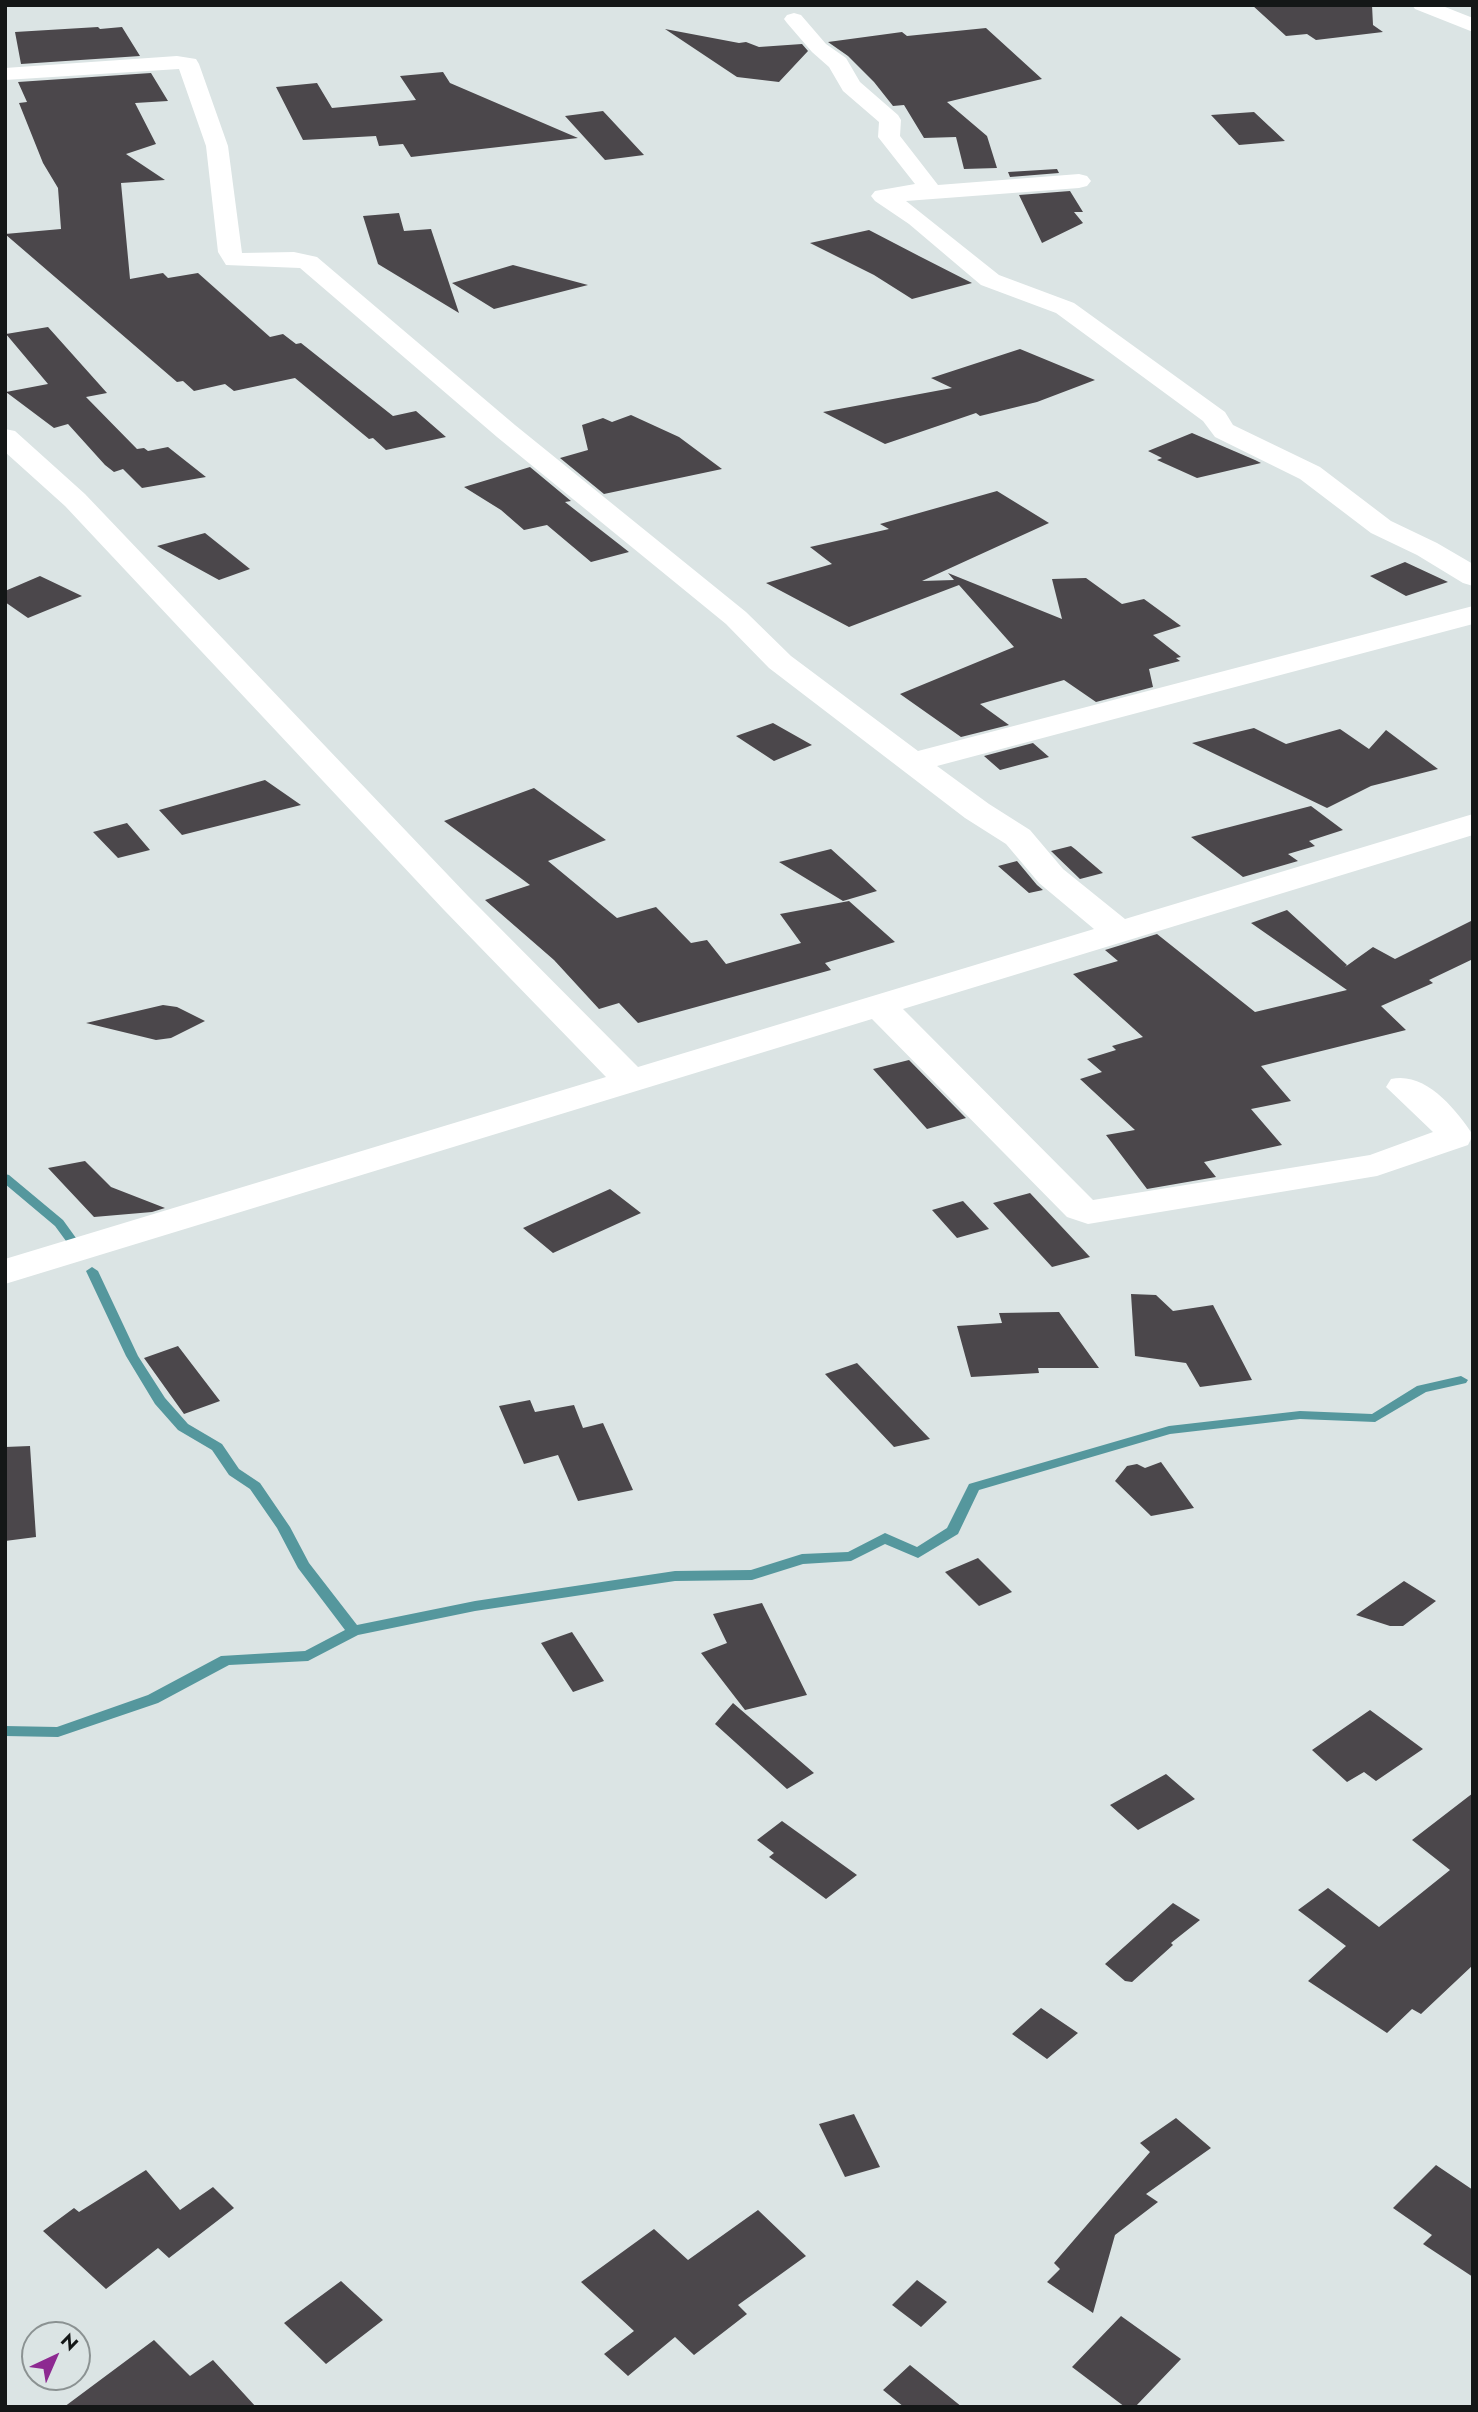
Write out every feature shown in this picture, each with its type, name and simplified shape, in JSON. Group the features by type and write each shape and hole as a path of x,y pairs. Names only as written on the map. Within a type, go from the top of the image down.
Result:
{"street":[{"path":"1422,5 1473,26"},
{"path":"794,19 819,48 838,63 851,86 890,120 889,137 927,184 924,193"},
{"path":"5,74 177,62 188,64 218,146 230,252 236,260 294,259 308,262 506,431 736,618 780,662 977,811 1018,837 1051,876 1119,932"},
{"path":"1079,181 883,196 917,219 990,280 1065,307 1216,418 1218,426 1224,431 1310,473 1381,527 1427,549 1473,577"},
{"path":"5,437 83,508 456,903 631,1081"},
{"path":"914,762 1473,615"},
{"path":"5,1272 1473,824"},
{"path":"879,1005 1081,1209 1095,1213 1377,1165 1455,1137 1445,1121 1404,1087"}],"building":[{"path":"1252,5 1372,5 1373,25 1383,32 1316,40 1307,34 1286,36"},
{"path":"122,27 140,56 21,64 15,32"},
{"path":"986,28 1042,79 947,102 987,136 997,168 964,169 956,137 924,138 904,105 893,106 848,56 828,42 902,32 907,36"},
{"path":"665,29 746,42 759,47 802,44 808,51 779,82 737,77"},
{"path":"443,72 450,83 578,138 411,157 403,144 379,146 376,136 303,140 276,87 317,83 332,108 416,100 400,76"},
{"path":"151,73 168,101 135,103 156,144 126,154 165,180 121,183 130,279 163,273 168,278 198,273 270,337 283,334 296,344 301,343 393,416 416,411 446,437 386,450 295,378 234,391 225,384 194,391 183,381 177,382 5,234 61,229 58,188 43,163 19,103 27,102 18,82"},
{"path":"603,111 644,155 605,160 565,116"},
{"path":"1254,112 1285,141 1239,145 1211,115"},
{"path":"1057,169 1059,173 1010,177 1008,172"},
{"path":"1070,191 1083,212 1074,212 1083,223 1042,243 1019,195"},
{"path":"399,213 404,231 431,229 459,313 378,264 363,216"},
{"path":"869,230 972,283 912,299 874,275 810,243"},
{"path":"513,265 588,285 494,309 452,283"},
{"path":"48,327 107,393 86,397 137,449 144,448 148,451 168,447 206,477 142,488 123,469 114,472 105,465 68,424 54,428 6,392 48,384 6,334"},
{"path":"1020,349 1095,380 1037,402 980,416 976,413 885,444 823,412 952,388 931,378"},
{"path":"631,415 679,437 722,469 604,494 560,458 588,450 582,425 603,418 612,422"},
{"path":"1192,433 1261,463 1197,478 1157,460 1162,458 1148,451"},
{"path":"530,467 571,501 565,502 629,552 591,562 547,525 524,530 501,510 464,487"},
{"path":"997,491 1049,523 922,581 954,580 948,573 1062,619 1052,579 1086,578 1122,604 1144,599 1181,626 1153,635 1181,657 1176,658 1180,661 1149,669 1153,687 1096,702 1064,680 980,704 1009,725 961,737 900,694 1014,647 959,585 849,627 766,583 832,564 810,547 889,529 880,524"},
{"path":"205,533 250,569 219,580 157,546"},
{"path":"1405,562 1448,582 1406,596 1370,576"},
{"path":"40,576 82,596 28,618 5,602 5,591"},
{"path":"773,723 812,745 774,761 736,736"},
{"path":"1254,728 1286,744 1340,729 1369,749 1386,730 1438,769 1371,786 1327,808 1192,743"},
{"path":"1033,743 1049,757 1000,770 984,756"},
{"path":"265,780 301,805 182,835 159,810"},
{"path":"534,788 606,840 548,861 617,918 656,907 691,943 707,940 726,964 801,943 780,914 849,901 895,942 825,963 831,970 638,1023 619,1003 599,1009 554,960 485,900 530,885 444,821"},
{"path":"1311,806 1343,830 1309,841 1315,846 1288,854 1298,861 1243,877 1191,837"},
{"path":"127,823 150,850 118,858 93,832"},
{"path":"1071,846 1103,873 1080,879 1051,851"},
{"path":"831,849 877,891 843,901 779,862"},
{"path":"1017,861 1043,890 1029,893 998,866"},
{"path":"1287,910 1347,965 1345,967 1373,947 1395,959 1473,920 1473,959 1429,980 1433,983 1381,1006 1406,1030 1261,1066 1291,1101 1251,1109 1282,1145 1204,1162 1216,1177 1147,1189 1106,1135 1135,1130 1080,1079 1102,1072 1087,1059 1116,1050 1112,1046 1143,1037 1073,974 1118,961 1105,950 1157,934 1255,1012 1347,990 1251,923"},
{"path":"163,1005 177,1007 205,1021 171,1038 156,1040 86,1023"},
{"path":"909,1060 966,1118 927,1129 873,1069"},
{"path":"85,1161 111,1187 165,1208 152,1212 94,1217 48,1168"},
{"path":"610,1189 641,1213 553,1253 523,1228"},
{"path":"1030,1193 1090,1257 1052,1267 993,1203"},
{"path":"963,1201 989,1229 957,1238 932,1210"},
{"path":"1131,1294 1156,1295 1173,1311 1213,1305 1252,1380 1200,1387 1186,1363 1135,1356"},
{"path":"1059,1312 1099,1368 1038,1368 1039,1373 971,1377 957,1326 1002,1323 999,1313"},
{"path":"178,1346 220,1401 184,1414 144,1358"},
{"path":"857,1363 930,1439 894,1447 825,1374"},
{"path":"530,1400 535,1412 574,1405 583,1428 603,1423 633,1490 578,1501 558,1455 524,1464 499,1406"},
{"path":"30,1446 36,1537 5,1541 5,1447"},
{"path":"1161,1462 1194,1508 1151,1516 1115,1481 1127,1466 1137,1464 1145,1468"},
{"path":"978,1558 1012,1592 979,1606 945,1572"},
{"path":"1404,1581 1436,1601 1403,1626 1390,1626 1356,1615"},
{"path":"762,1603 807,1695 745,1710 701,1653 727,1643 713,1614"},
{"path":"572,1632 604,1681 573,1692 541,1643"},
{"path":"733,1703 814,1773 787,1789 715,1724"},
{"path":"1370,1710 1423,1749 1376,1781 1364,1772 1347,1782 1312,1750"},
{"path":"1166,1774 1195,1799 1138,1830 1110,1805"},
{"path":"1473,1793 1473,1965 1421,2014 1412,2009 1387,2033 1308,1981 1346,1946 1298,1910 1328,1888 1379,1927 1450,1870 1412,1840"},
{"path":"782,1821 857,1875 826,1899 769,1857 774,1853 757,1840"},
{"path":"1173,1903 1200,1920 1171,1943 1173,1945 1132,1982 1125,1981 1105,1964"},
{"path":"1041,2008 1078,2033 1047,2059 1012,2034"},
{"path":"854,2114 880,2167 845,2177 819,2124"},
{"path":"1176,2118 1211,2148 1146,2194 1158,2202 1115,2235 1093,2313 1047,2282 1060,2269 1054,2263 1150,2152 1140,2143"},
{"path":"1436,2165 1473,2190 1473,2277 1423,2244 1432,2235 1393,2208"},
{"path":"146,2170 180,2210 213,2187 234,2208 169,2258 158,2248 106,2289 43,2231 74,2208 79,2212"},
{"path":"758,2210 806,2256 738,2305 747,2314 694,2355 675,2337 628,2376 604,2354 634,2331 581,2282 654,2229 688,2260"},
{"path":"917,2280 947,2302 921,2327 892,2305"},
{"path":"341,2281 383,2320 326,2364 284,2323"},
{"path":"1121,2316 1181,2359 1135,2407 1125,2407 1072,2367"},
{"path":"154,2340 190,2376 213,2360 256,2407 64,2407 85,2391 91,2391 91,2387"},
{"path":"910,2365 962,2407 904,2407 883,2390"}],"waterway":[{"path":"5,1178 59,1223 70,1238"},
{"path":"92,1271 132,1356 160,1401 183,1427 217,1447 234,1472 255,1486 283,1527 303,1565 354,1631"},
{"path":"354,1631 475,1606 675,1576 752,1575 802,1559 851,1556 885,1538 918,1553 953,1531 974,1487 1169,1430 1300,1415 1375,1418 1422,1389 1461,1380"},
{"path":"5,1731 58,1732 153,1699 226,1660 308,1656 354,1631"}]}
